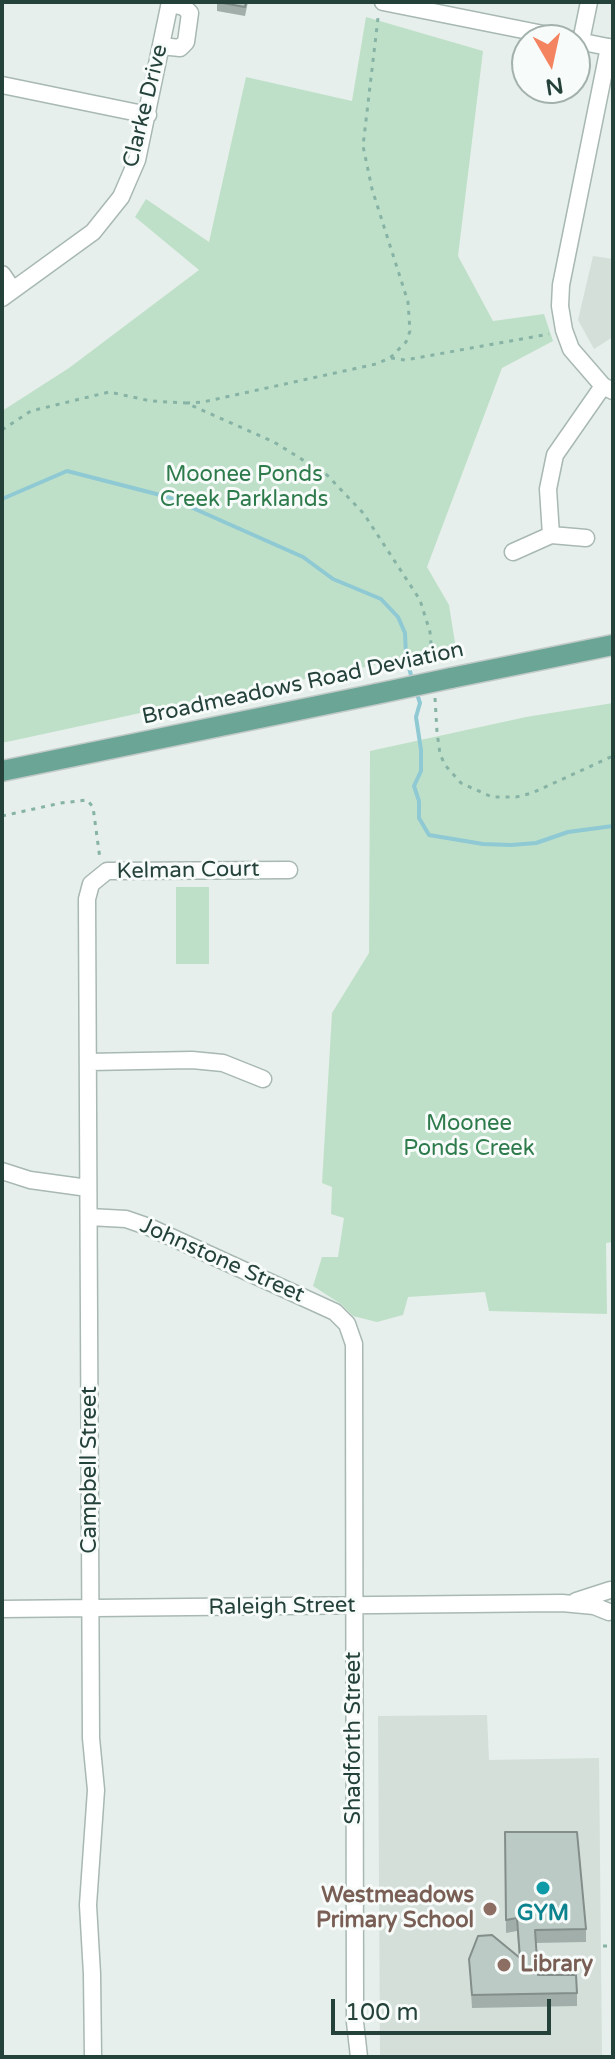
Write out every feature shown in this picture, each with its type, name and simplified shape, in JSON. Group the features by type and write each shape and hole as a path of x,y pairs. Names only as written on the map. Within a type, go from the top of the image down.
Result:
{"main road":[{"name":"Broadmeadows Road Deviation","path":"2,771 613,645"}],"street":[{"path":"584,24 589,2"},
{"path":"161,46 180,48 186,42 190,13 184,7 170,3"},
{"name":"Clarke Drive","path":"8,294 93,232 121,197 137,160 170,3"},
{"path":"381,7 511,29"},
{"path":"551,535 548,489 555,455 608,389 571,349 560,306 561,285 611,47 591,43"},
{"path":"2,85 148,115"},
{"path":"2,274 8,294"},
{"path":"513,552 551,535 586,538"},
{"name":"Kelman Court","path":"91,884 101,874 115,871 289,870"},
{"name":"Campbell Street","path":"91,884 87,899 90,1609 91,1738 96,1790 88,1905 93,2057"},
{"path":"89,1062 192,1060 223,1063 263,1079"},
{"path":"2,1171 30,1180 88,1188"},
{"name":"Johnstone Street","path":"89,1217 126,1219 149,1227 335,1312 347,1324"},
{"name":"Shadforth Street","path":"347,1324 354,1344 355,2022 359,2056"},
{"path":"612,1587 606,1598 612,1614"},
{"name":"Raleigh Street","path":"562,1603 612,1587"},
{"name":"Raleigh Street","path":"2,1609 562,1603 594,1606 612,1614"}],"path":[{"path":"381,7 363,146 372,189 408,302 410,331 406,342 390,358"},
{"path":"2,430 31,411 109,392 151,401 203,402 350,371 390,358 405,360 564,330"},
{"path":"186,403 274,442 327,475 364,514 412,584 426,613 428,625"},
{"path":"445,765 461,783 492,797 505,798 532,793 613,756"},
{"path":"2,816 87,800 93,807 98,857 107,859"},
{"path":"603,1946 613,1946"}],"shaded area":[{"path":"593,256 613,259 613,337 594,349 578,320"},
{"name":"Westmeadows Primary School","path":"487,1715 489,1760 599,1758 602,2057 380,2057 378,1716"}],"green space":[{"name":"Moonee Ponds Creek Parklands","path":"366,17 483,51 458,256 493,321 544,314 553,341 502,368 427,567 449,605 456,649 2,743 2,411 69,368 199,270 135,217 146,199 209,242 246,77 352,101"},
{"name":"Moonee Ponds Creek","path":"613,703 613,1242 606,1243 607,1314 489,1311 485,1292 408,1297 403,1315 377,1322 353,1316 313,1286 322,1257 338,1257 344,1218 331,1214 332,1187 322,1183 332,1013 369,953 370,751 526,717"},
{"path":"176,887 209,887 209,964 176,964"}],"building":[{"path":"217,2 246,2 245,7"},
{"path":"505,1832 577,1832 586,1929 535,1930 538,1975 576,1975 577,1993 472,1995 469,1959 478,1936 492,1935 520,1958 517,1918 506,1920"}],"waterway":[{"name":"Moonee Ponds Creek","path":"2,499 67,471 168,497 303,557 333,579 381,599 398,617 405,633 406,656 412,679"},
{"name":"Moonee Ponds Creek","path":"416,691 420,703 416,717 421,771 414,786 419,801 419,818 429,835 511,845 536,843 568,832 613,826"}],"place":[{"name":"GYM","path":"543,1888"},
{"name":"Westmeadows Primary School","path":"490,1909"},
{"name":"Library","path":"504,1965"}]}
